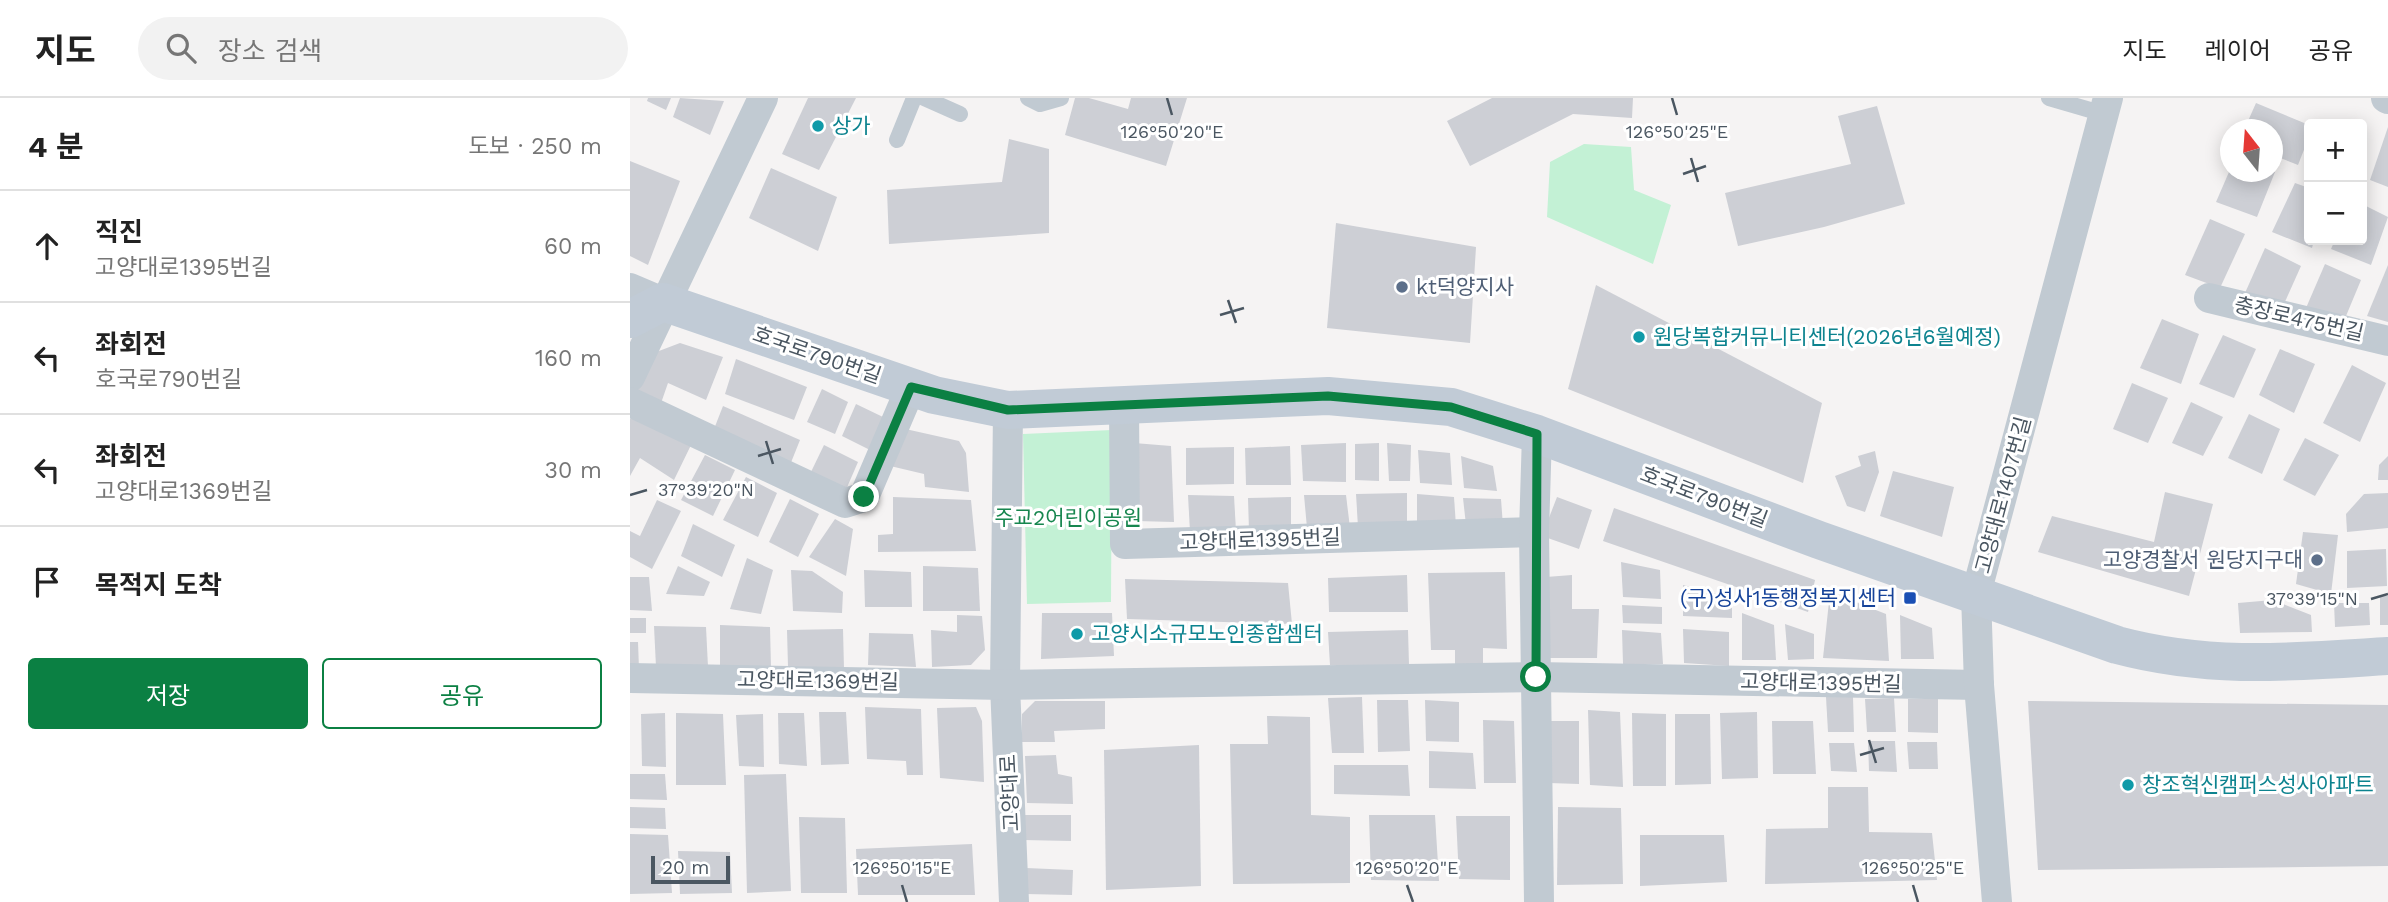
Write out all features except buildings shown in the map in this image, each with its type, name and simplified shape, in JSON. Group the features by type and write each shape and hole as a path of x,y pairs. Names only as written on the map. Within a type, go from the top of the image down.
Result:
{"street":[{"path":"630,377 641,303 763,98"},
{"name":"고양대로1407번길","path":"1997,902 1979,685 1976,594 2106,106"},
{"name":"충장로475번길","path":"2209,298 2388,341"},
{"name":"호국로790번길","path":"641,303 911,387 1008,410 1328,396 1451,407 1537,434 1819,540 2117,645 2157,656 2249,664 2388,656"},
{"path":"630,402 845,503 864,497 911,387"},
{"name":"고양대로1395번길","path":"1125,405 1125,544 1534,532"},
{"path":"1005,685 1008,410"},
{"path":"1537,434 1534,532 1539,902"},
{"name":"고양대로1395번길","path":"1005,685 1536,677 1979,685"},
{"name":"고양대로1369번길","path":"630,678 1005,685"},
{"name":"고양대로","path":"1005,685 1014,902"}],"lane":[{"path":"897,140 914,98"},
{"path":"924,98 960,114"},
{"path":"1028,98 1040,104 1061,98"},
{"path":"2049,98 2106,106"}],"green space":[{"path":"1584,144 1631,147 1634,190 1671,205 1653,264 1547,217 1550,162"},
{"name":"주교2어린이공원","path":"1112,430 1111,602 1027,604 1023,434"}],"place":[{"name":"상가","path":"818,126"},
{"name":"kt덕양지사","path":"1402,287"},
{"name":"원당복합커뮤니티센터(2026년6월예정)","path":"1639,337"},
{"name":"고양경찰서 원당지구대","path":"2317,560"},
{"name":"(구)성사1동행정복지센터","path":"1910,598"},
{"name":"고양시소규모노인종합셈터","path":"1077,634"},
{"name":"창조혁신캠퍼스성사아파트","path":"2128,785"}],"route":[{"path":"864,497 911,387 934,395 1008,410 1328,396 1451,407 1537,434 1534,532 1536,677"}]}
